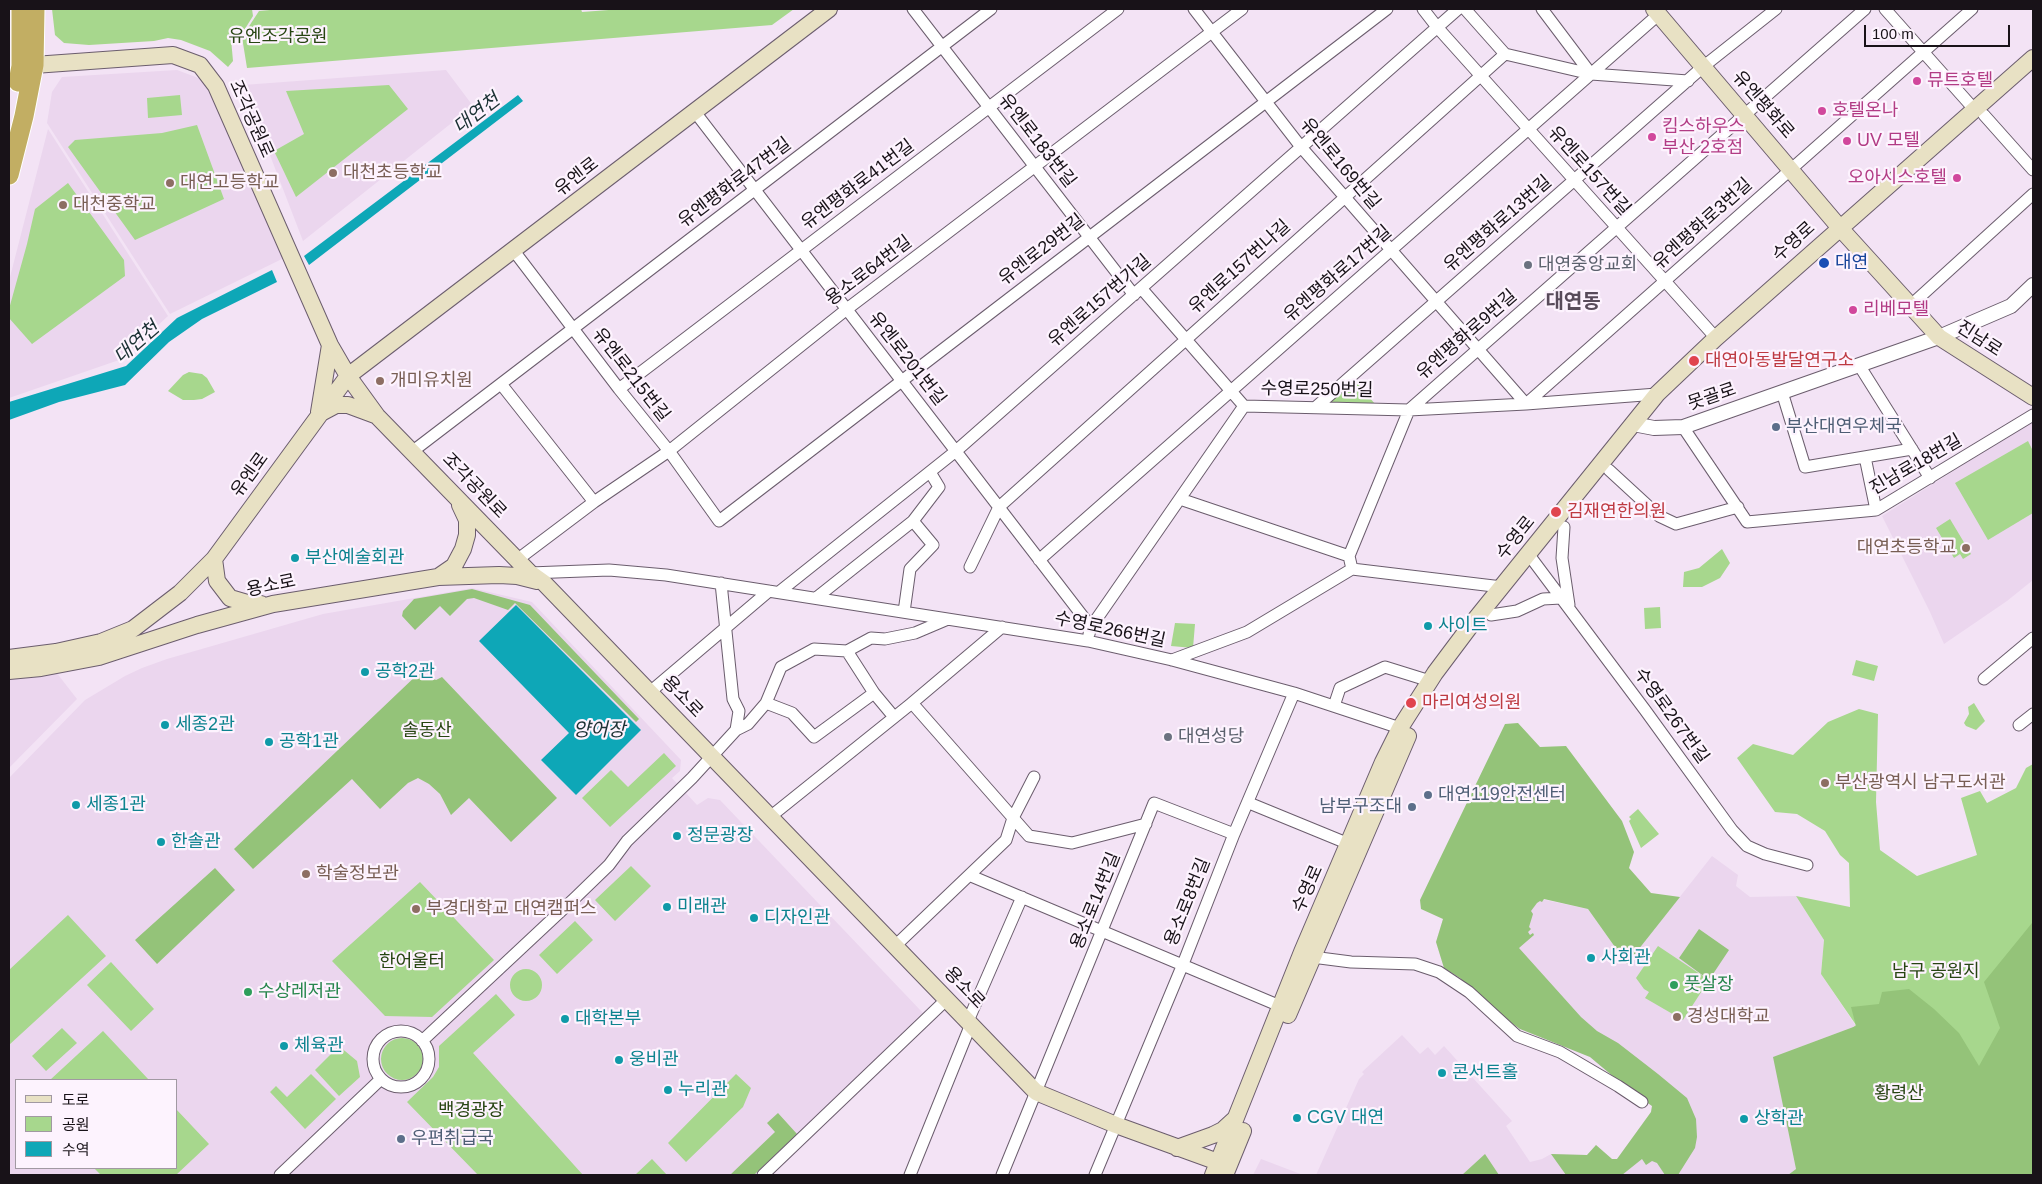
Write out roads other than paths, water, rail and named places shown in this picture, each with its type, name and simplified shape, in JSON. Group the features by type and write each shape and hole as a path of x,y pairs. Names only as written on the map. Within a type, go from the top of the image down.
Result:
{"highway":[{"path":"9,129 21,66 21,9"},
{"path":"9,175 24,116 34,65 35,9"}],"main road":[{"name":"유엔로","path":"9,658 56,652 101,642 133,629 180,593 214,558 318,414 348,376 829,9"},
{"name":"유엔평화로","path":"1657,11 1844,232"},
{"name":"조각공원로","path":"34,65 173,55 200,65 216,86 299,278 330,345 348,376 377,416 517,560 544,583"},
{"name":"수영로","path":"1219,1171 1403,746 1440,682 1532,559 1638,425 1844,232 1979,112 2033,58"},
{"name":"수영로","path":"1979,112 2033,71"},
{"name":"수영로","path":"1219,1171 1236,1118 1280,1006 1383,762 1400,728 1430,681 1502,587 1564,527 1610,470 1657,394 1716,338 1844,232"},
{"name":"진남로","path":"1844,232 1939,337 2033,397"},
{"path":"318,414 330,345"},
{"path":"318,414 336,405 348,405 377,416"},
{"path":"438,578 454,566 465,542 467,520 458,500"},
{"path":"214,558 217,581 230,598 247,603 273,604"},
{"name":"용소로","path":"9,671 41,668 99,657 197,625 273,604 438,578 499,575 517,576 544,583 1036,1092 1116,1126 1177,1148 1219,1171"},
{"path":"1177,1148 1223,1130 1236,1118"}],"street":[{"name":"유엔로183번길","path":"913,9 1089,237 1137,292 1186,340 1244,406"},
{"name":"유엔평화로47번길","path":"413,451 991,9"},
{"name":"유엔평화로41번길","path":"619,389 1118,9"},
{"name":"유엔로169번길","path":"1194,9 1301,147 1526,404"},
{"name":"용소로64번길","path":"517,560 594,502 669,451 847,309 1242,9"},
{"name":"유엔로29번길","path":"719,521 1387,9"},
{"name":"유엔로157번길","path":"1423,9 1574,181 1716,338"},
{"path":"1437,27 1458,9"},
{"path":"1465,9 1505,54 1591,74 1688,81"},
{"path":"1542,9 1591,74"},
{"name":"유엔평화로13번길","path":"1316,407 1763,14 1776,9"},
{"name":"유엔평화로9번길","path":"1349,556 1409,410 1865,9"},
{"path":"1885,9 2033,170"},
{"name":"유엔평화로3번길","path":"1526,404 1972,9"},
{"name":"유엔평화로17번길","path":"1040,560 1591,74 1657,11"},
{"name":"유엔로157번가길","path":"650,692 726,628 956,452 1437,27"},
{"name":"유엔로157번나길","path":"999,507 1505,54"},
{"name":"유엔로201번길","path":"695,112 1091,627"},
{"path":"1911,305 2033,194"},
{"name":"유엔로215번길","path":"514,251 619,389 669,451 719,521"},
{"name":"못골로","path":"1638,425 1666,428 1683,426 1939,337 2011,306 2033,285"},
{"path":"1858,365 1930,478"},
{"path":"501,384 594,502"},
{"path":"1782,392 1805,467 1912,449"},
{"name":"수영로250번길","path":"1091,627 1244,406 1409,410 1526,404 1657,394"},
{"name":"진남로18번길","path":"1738,507 1747,522 1876,510 2033,415"},
{"path":"1610,470 1659,516 1676,524 1738,507 1683,426"},
{"path":"1865,457 1876,510"},
{"path":"816,598 913,521 939,487 930,472"},
{"path":"1180,499 1349,556 1352,569 1502,587"},
{"path":"970,567 999,507"},
{"path":"904,612 910,568 933,545 913,521"},
{"path":"1564,527 1562,558 1570,610"},
{"name":"수영로267번길","path":"1532,559 1732,830 1747,846 1765,854 1807,865"},
{"name":"수영로266번길","path":"530,573 609,570 666,575 1088,641 1172,660 1247,632 1352,569"},
{"path":"721,584 732,699 739,712 736,730"},
{"path":"1491,615 1517,611 1543,598 1561,598"},
{"path":"422,1041 609,865 627,841 692,778 736,730 748,724 766,703 781,667 814,649 847,652 871,638 885,639 915,633 948,619"},
{"path":"770,817 894,718 1002,627"},
{"path":"1088,641 1091,627"},
{"path":"1984,679 2033,638"},
{"path":"847,652 874,693 894,718"},
{"path":"1172,660 1294,693 1400,728"},
{"path":"1334,706 1340,688 1385,667 1430,681"},
{"path":"766,703 792,713 814,737 874,693"},
{"name":"용소로8번길","path":"1095,1175 1183,964 1234,834 1249,803 1294,693"},
{"path":"912,703 1029,836 1072,842 1146,824"},
{"path":"2018,726 2033,714"},
{"path":"895,946 971,876 1006,840 1013,818 1034,776"},
{"name":"용소로14번길","path":"1002,1175 1154,803 1234,834"},
{"path":"1249,803 1349,844"},
{"path":"971,876 1280,1006"},
{"path":"910,1175 969,1022 1022,897"},
{"path":"1312,957 1351,962 1415,964 1439,972 1469,992 1517,1036 1560,1052 1642,1102"},
{"path":"766,1175 947,999"},
{"path":"402,1031 413,1034 422,1041 428,1052 428,1065 418,1081 403,1087 387,1084 381,1078 376,1073 373,1058 377,1044 382,1039 392,1033 402,1031"},
{"path":"280,1175 381,1078"}],"water":[{"path":"518,95 523,101 309,265 304,256"},
{"path":"272,270 277,282 202,319 169,342 125,385 59,402 9,420 9,402 126,366 177,318"},
{"name":"양어장","path":"516,605 641,730 576,795 541,760 569,733 479,641"}],"place":[{"name":"뮤트호텔","path":"1917,81"},
{"name":"호텔온나","path":"1822,111"},
{"name":"킴스하우스 부산 2호점","path":"1652,137"},
{"name":"UV 모텔","path":"1847,141"},
{"name":"대천초등학교","path":"333,173"},
{"name":"오아시스호텔","path":"1957,178"},
{"name":"대연고등학교","path":"170,183"},
{"name":"대천중학교","path":"63,205"},
{"name":"대연","path":"1824,263"},
{"name":"대연중앙교회","path":"1528,265"},
{"name":"리베모텔","path":"1853,310"},
{"name":"대연아동발달연구소","path":"1694,361"},
{"name":"개미유치원","path":"380,381"},
{"name":"부산대연우체국","path":"1776,427"},
{"name":"김재연한의원","path":"1556,512"},
{"name":"대연초등학교","path":"1966,548"},
{"name":"부산예술회관","path":"295,558"},
{"name":"사이트","path":"1428,626"},
{"name":"공학2관","path":"365,672"},
{"name":"마리여성의원","path":"1411,703"},
{"name":"세종2관","path":"165,725"},
{"name":"대연성당","path":"1168,737"},
{"name":"공학1관","path":"269,742"},
{"name":"부산광역시 남구도서관","path":"1825,783"},
{"name":"대연119안전센터","path":"1428,795"},
{"name":"세종1관","path":"76,805"},
{"name":"남부구조대","path":"1412,807"},
{"name":"정문광장","path":"677,836"},
{"name":"한솔관","path":"161,842"},
{"name":"학술정보관","path":"306,874"},
{"name":"미래관","path":"667,907"},
{"name":"부경대학교 대연캠퍼스","path":"416,909"},
{"name":"디자인관","path":"754,918"},
{"name":"사회관","path":"1591,958"},
{"name":"풋살장","path":"1674,985"},
{"name":"수상레저관","path":"248,992"},
{"name":"경성대학교","path":"1677,1017"},
{"name":"대학본부","path":"565,1019"},
{"name":"체육관","path":"284,1046"},
{"name":"웅비관","path":"619,1060"},
{"name":"콘서트홀","path":"1442,1073"},
{"name":"누리관","path":"668,1090"},
{"name":"CGV 대연","path":"1297,1118"},
{"name":"상학관","path":"1744,1119"},
{"name":"우편취급국","path":"401,1139"}],"district":[{"name":"대연동","path":"1573,302"}],"park label":[{"name":"유엔조각공원","path":"278,37"},
{"name":"솔동산","path":"427,731"},
{"name":"한어울터","path":"412,962"},
{"name":"남구 공원지","path":"1936,972"},
{"name":"황령산","path":"1899,1094"},
{"name":"백경광장","path":"471,1111"}],"water label":[{"name":"대연천","path":"477,114"},
{"name":"대연천","path":"137,343"}]}
